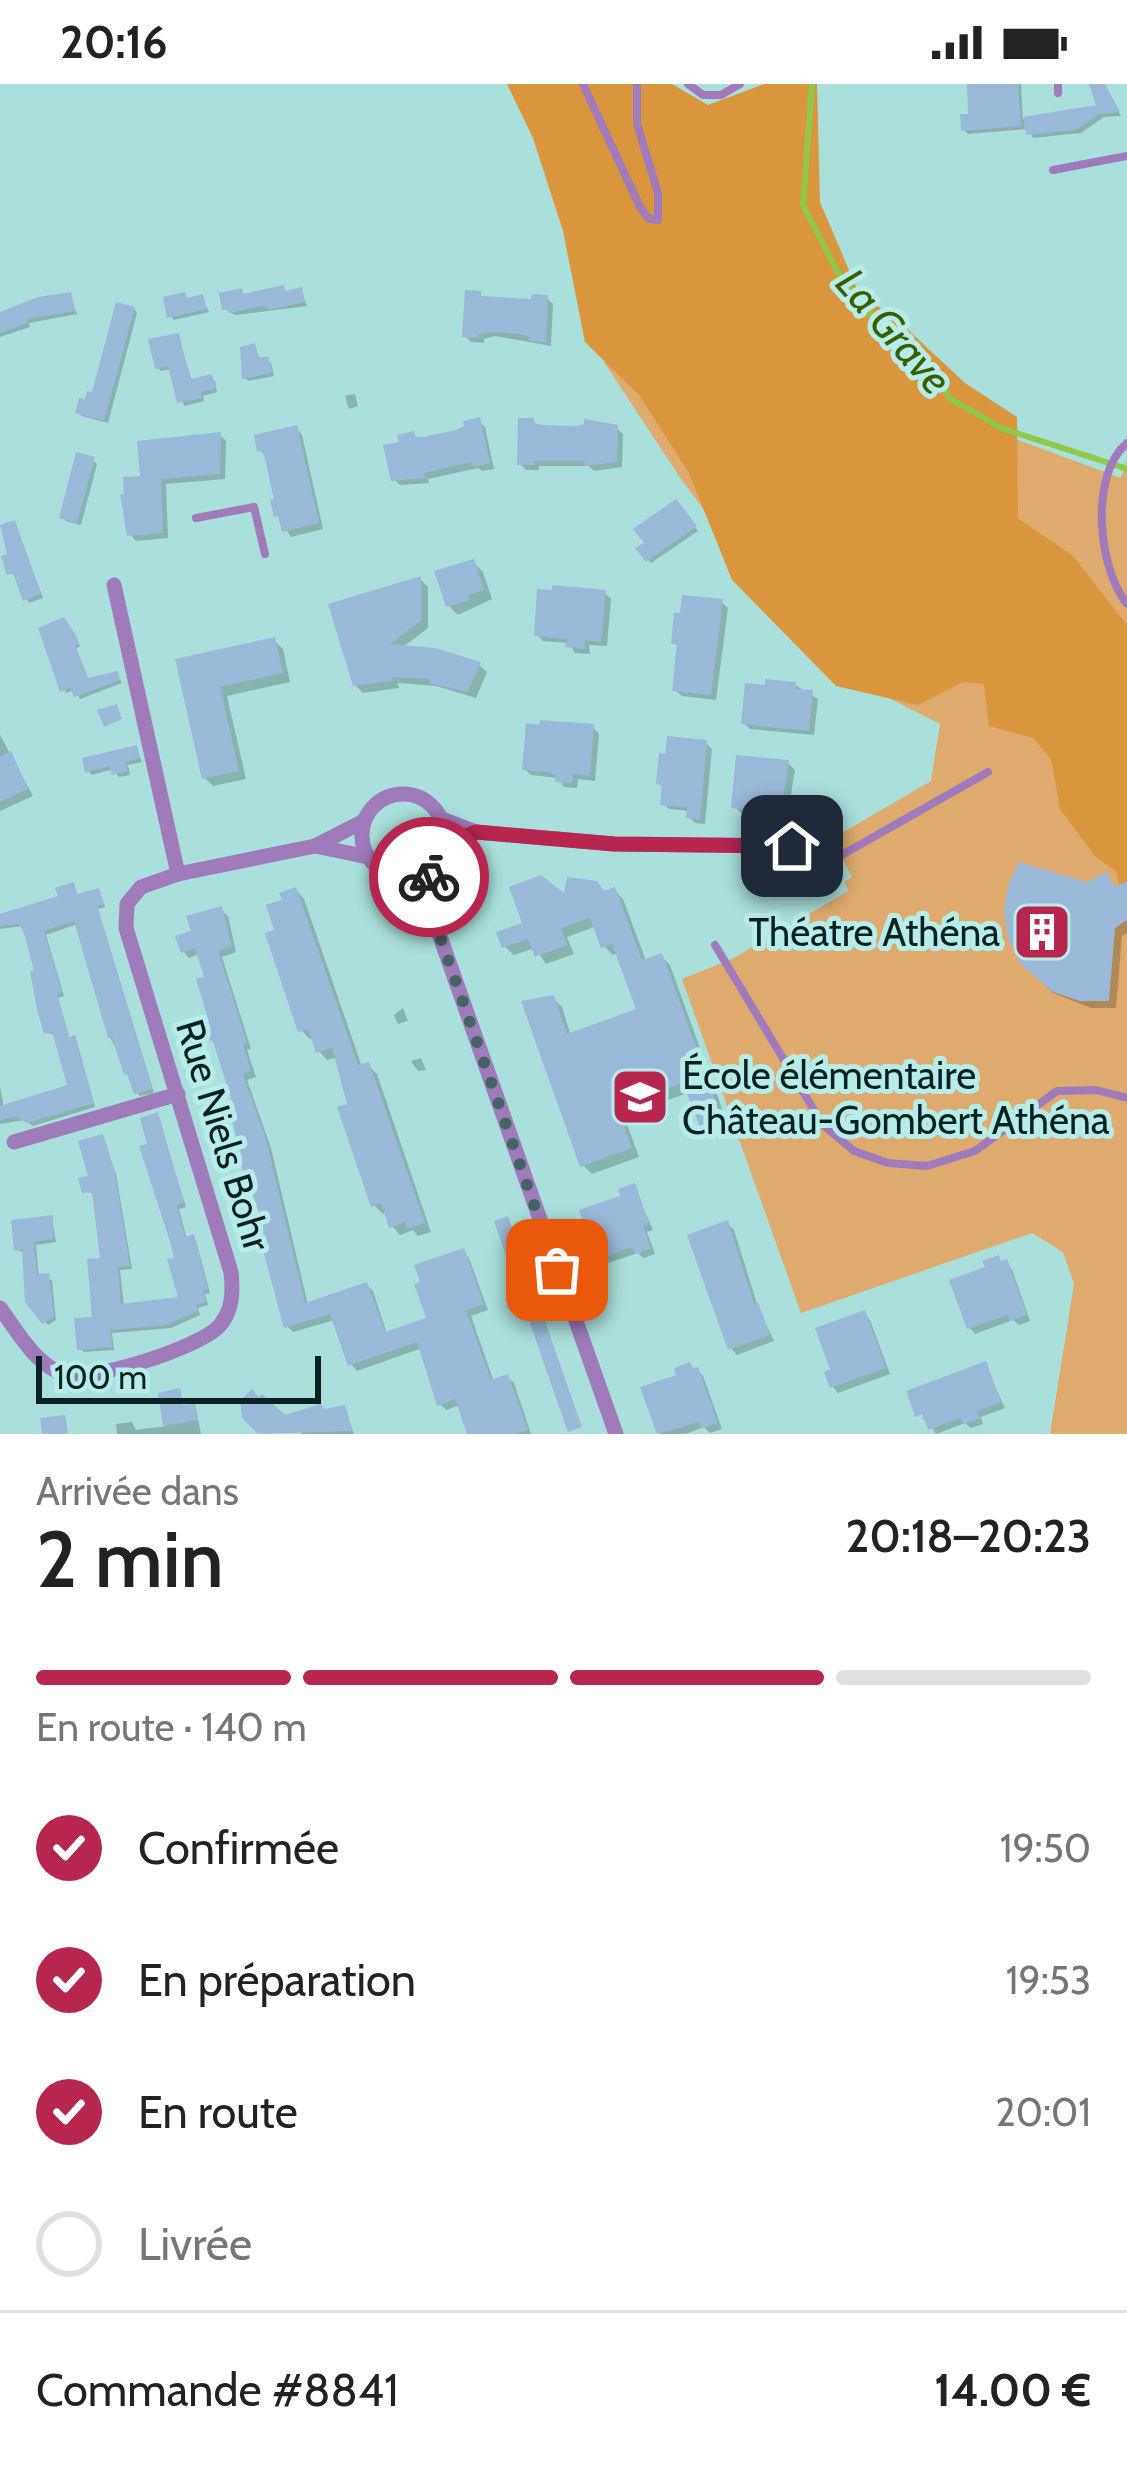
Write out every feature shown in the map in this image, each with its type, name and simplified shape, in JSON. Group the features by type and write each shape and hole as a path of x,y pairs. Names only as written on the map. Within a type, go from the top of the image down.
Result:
{"street":[{"path":"113,585 178,874"},
{"path":"430,907 402,877 377,868 363,846 364,821 386,797 408,794 428,802 442,819 476,832 614,844 828,853"},
{"path":"442,819 444,845"},
{"name":"Rue Niels Bohr","path":"0,1307 38,1358 75,1378 101,1374 204,1338 219,1328 230,1310 231,1272 125,915 127,904 140,886 315,846 364,821"},
{"path":"476,832 444,845 429,868 430,907 616,1434"},
{"name":"Rue Niels Bohr","path":"315,846 368,857"},
{"path":"402,877 429,868"},
{"path":"14,1142 178,1094"}],"lane":[{"path":"583,84 640,207 649,219 658,220 658,193 637,124 637,84"},
{"path":"688,84 703,95 721,94 740,84"},
{"path":"1053,170 1127,155"},
{"path":"1127,443 1115,455 1102,524 1106,563 1127,604"},
{"path":"196,518 254,507 265,554"},
{"path":"828,853 988,772"},
{"path":"715,945 823,1125 854,1151 888,1162 927,1166 975,1151 1057,1091 1096,1090 1127,1098"}],"shaded area":[{"path":"507,84 672,84 708,105 764,84 817,84 820,202 860,296 891,314 965,383 1017,417 1018,518 1073,556 1127,625 1127,918 1116,871 1095,856 1060,809 1051,759 1033,738 989,726 984,684 963,682 918,705 836,686 732,580 689,473 639,395 585,342 563,231 533,138"},
{"path":"615,359 1002,434 1121,478 1127,460 1127,1434 1050,1434 1074,1284 1063,1252 1032,1233 801,1313 682,979 732,959 848,891 845,882 852,877 828,833 842,833 931,781 940,724 832,669 792,627 681,479 604,362"}],"building":[{"path":"967,84 1018,84 1021,126 961,131 960,114 968,114"},
{"path":"1089,84 1105,84 1120,112 1099,114 1076,130 1026,135 1023,117 1096,105"},
{"path":"284,285 285,291 302,287 305,302 270,310 263,306 229,313 222,310 219,293 242,288 243,294"},
{"path":"465,290 481,291 481,296 531,299 532,294 548,295 546,342 529,341 521,334 488,332 479,338 462,337"},
{"path":"71,292 75,311 27,319 28,323 0,333 0,312 38,297"},
{"path":"185,292 187,298 203,294 207,309 167,318 163,297"},
{"path":"116,302 135,307 104,421 75,413 79,398 92,392"},
{"path":"179,333 190,379 212,374 215,389 201,392 202,398 177,403 168,366 155,369 148,339"},
{"path":"255,343 259,358 268,356 272,373 242,379 240,347"},
{"path":"480,417 490,463 473,467 472,462 424,473 425,478 391,481 383,445 399,442 397,435 414,431 415,437 424,437 456,430 464,426 463,421"},
{"path":"518,418 534,418 534,423 543,425 576,426 584,424 584,419 618,425 617,462 517,465"},
{"path":"297,425 319,523 282,532 270,500 274,499 263,450 257,452 254,435"},
{"path":"221,432 220,474 161,479 163,533 127,536 120,494 124,494 123,477 140,476 137,441"},
{"path":"76,452 95,457 77,523 59,518"},
{"path":"676,499 697,526 646,562 635,548 644,543 633,529"},
{"path":"15,520 41,594 23,601 1,556 7,554 0,525"},
{"path":"474,559 484,590 446,607 434,571"},
{"path":"421,576 422,620 390,644 435,648 481,662 468,692 429,683 430,679 392,677 392,681 353,686 328,604"},
{"path":"552,585 606,590 601,642 584,640 585,649 565,647 567,639 534,636 537,589 552,590"},
{"path":"682,595 723,599 711,695 672,691 677,644 671,644 674,613 680,613"},
{"path":"64,617 76,635 79,644 75,645 88,678 118,671 120,680 74,697 70,688 60,692 38,628"},
{"path":"275,637 283,673 220,687 239,771 202,779 175,659"},
{"path":"765,679 796,682 796,689 813,690 809,731 741,724 745,683 765,685"},
{"path":"117,704 122,719 104,727 97,710"},
{"path":"540,720 594,724 590,776 573,774 572,783 555,782 556,775 522,770 526,723 539,725"},
{"path":"667,736 707,740 700,820 686,818 687,807 660,805 659,753 665,754"},
{"path":"137,745 140,758 126,762 128,771 112,775 109,766 85,773 82,758"},
{"path":"11,751 28,789 0,802 0,756"},
{"path":"736,755 789,760 781,813 731,808"},
{"name":"Théatre Athéna","path":"1019,862 1087,882 1106,872 1115,887 1127,881 1127,920 1115,928 1109,1001 1080,1001 1053,992 1021,965 1008,939 1004,911"},
{"path":"541,875 564,893 567,877 597,881 604,891 615,887 642,960 662,953 723,1122 701,1130 683,1083 617,1107 632,1148 580,1167 521,1001 554,995 567,1034 636,1009 612,944 601,948 590,918 561,928 567,945 535,957 528,939 502,948 496,932 522,923 509,887"},
{"path":"74,882 77,894 99,888 104,904 97,906 152,1089 134,1094 124,1075 112,1037 108,1038 74,921 44,931 69,1037 75,1035 94,1103 27,1123 17,1117 0,1120 0,1106 67,1085 52,1032 44,1034 24,933 19,924 0,926 0,914 58,896 55,888"},
{"path":"296,887 358,1065 369,1062 425,1223 407,1229 405,1222 389,1228 381,1203 371,1207 337,1107 347,1104 332,1048 316,1053 308,1029 298,1032 265,933 274,930 266,905 282,900 279,893"},
{"path":"222,906 232,946 218,951 247,1043 243,1044 251,1071 243,1074 266,1139 305,1303 367,1282 385,1332 426,1318 414,1284 420,1282 414,1265 464,1248 484,1304 466,1310 491,1380 508,1374 528,1430 467,1434 455,1399 437,1406 417,1342 348,1366 330,1314 284,1328 254,1217 260,1215 239,1159 230,1113 235,1111 212,1038 207,1039 201,1022 208,1019 196,979 204,977 195,948 181,953 175,936 191,931 186,916"},
{"path":"158,1112 184,1203 177,1205 185,1237 194,1234 208,1289 203,1291 206,1302 196,1305 198,1311 166,1325 110,1330 112,1347 77,1350 74,1318 92,1317 87,1259 100,1258 92,1192 82,1193 78,1178 88,1176 78,1141 103,1134 114,1168 130,1266 118,1267 121,1304 178,1297 167,1259 174,1258 170,1241 139,1146 147,1144 140,1118"},
{"path":"635,1183 649,1224 643,1226 651,1248 635,1254 632,1247 597,1260 579,1210 620,1196 618,1189"},
{"path":"53,1215 53,1239 34,1242 37,1274 49,1273 54,1316 42,1324 25,1302 22,1250 14,1251 11,1220"},
{"path":"508,1216 582,1427 568,1432 494,1221"},
{"path":"728,1220 754,1304 758,1302 770,1335 728,1350 687,1235"},
{"path":"999,1255 1001,1261 1007,1259 1027,1315 1010,1321 1008,1315 967,1329 949,1280 985,1267 982,1261"},
{"path":"865,1310 886,1368 830,1388 824,1372 830,1369 815,1328"},
{"path":"986,1361 1001,1402 977,1411 980,1418 963,1424 960,1418 928,1430 922,1414 915,1417 906,1391"},
{"path":"690,1362 698,1367 718,1423 701,1428 699,1422 657,1434 640,1387 676,1375 674,1368"},
{"path":"180,1388 183,1405 195,1403 198,1420 163,1426 158,1393"},
{"path":"252,1389 285,1415 321,1404 324,1409 345,1405 353,1431 258,1434 242,1418 240,1401"},
{"path":"65,1415 68,1434 42,1434 40,1418"}],"waterway":[{"name":"La Grave","path":"812,84 803,205 839,275 882,329 913,352 951,399 1001,428 1127,469"}],"way so far":[{"path":"429,877 432,914 557,1270"}],"place":[{"name":"Théatre Athéna","path":"1042,932"},
{"name":"École élémentaire Château-Gombert Athéna","path":"640,1097"}],"route":[{"path":"429,877 429,868 444,845 476,832 614,844 792,846"}]}
